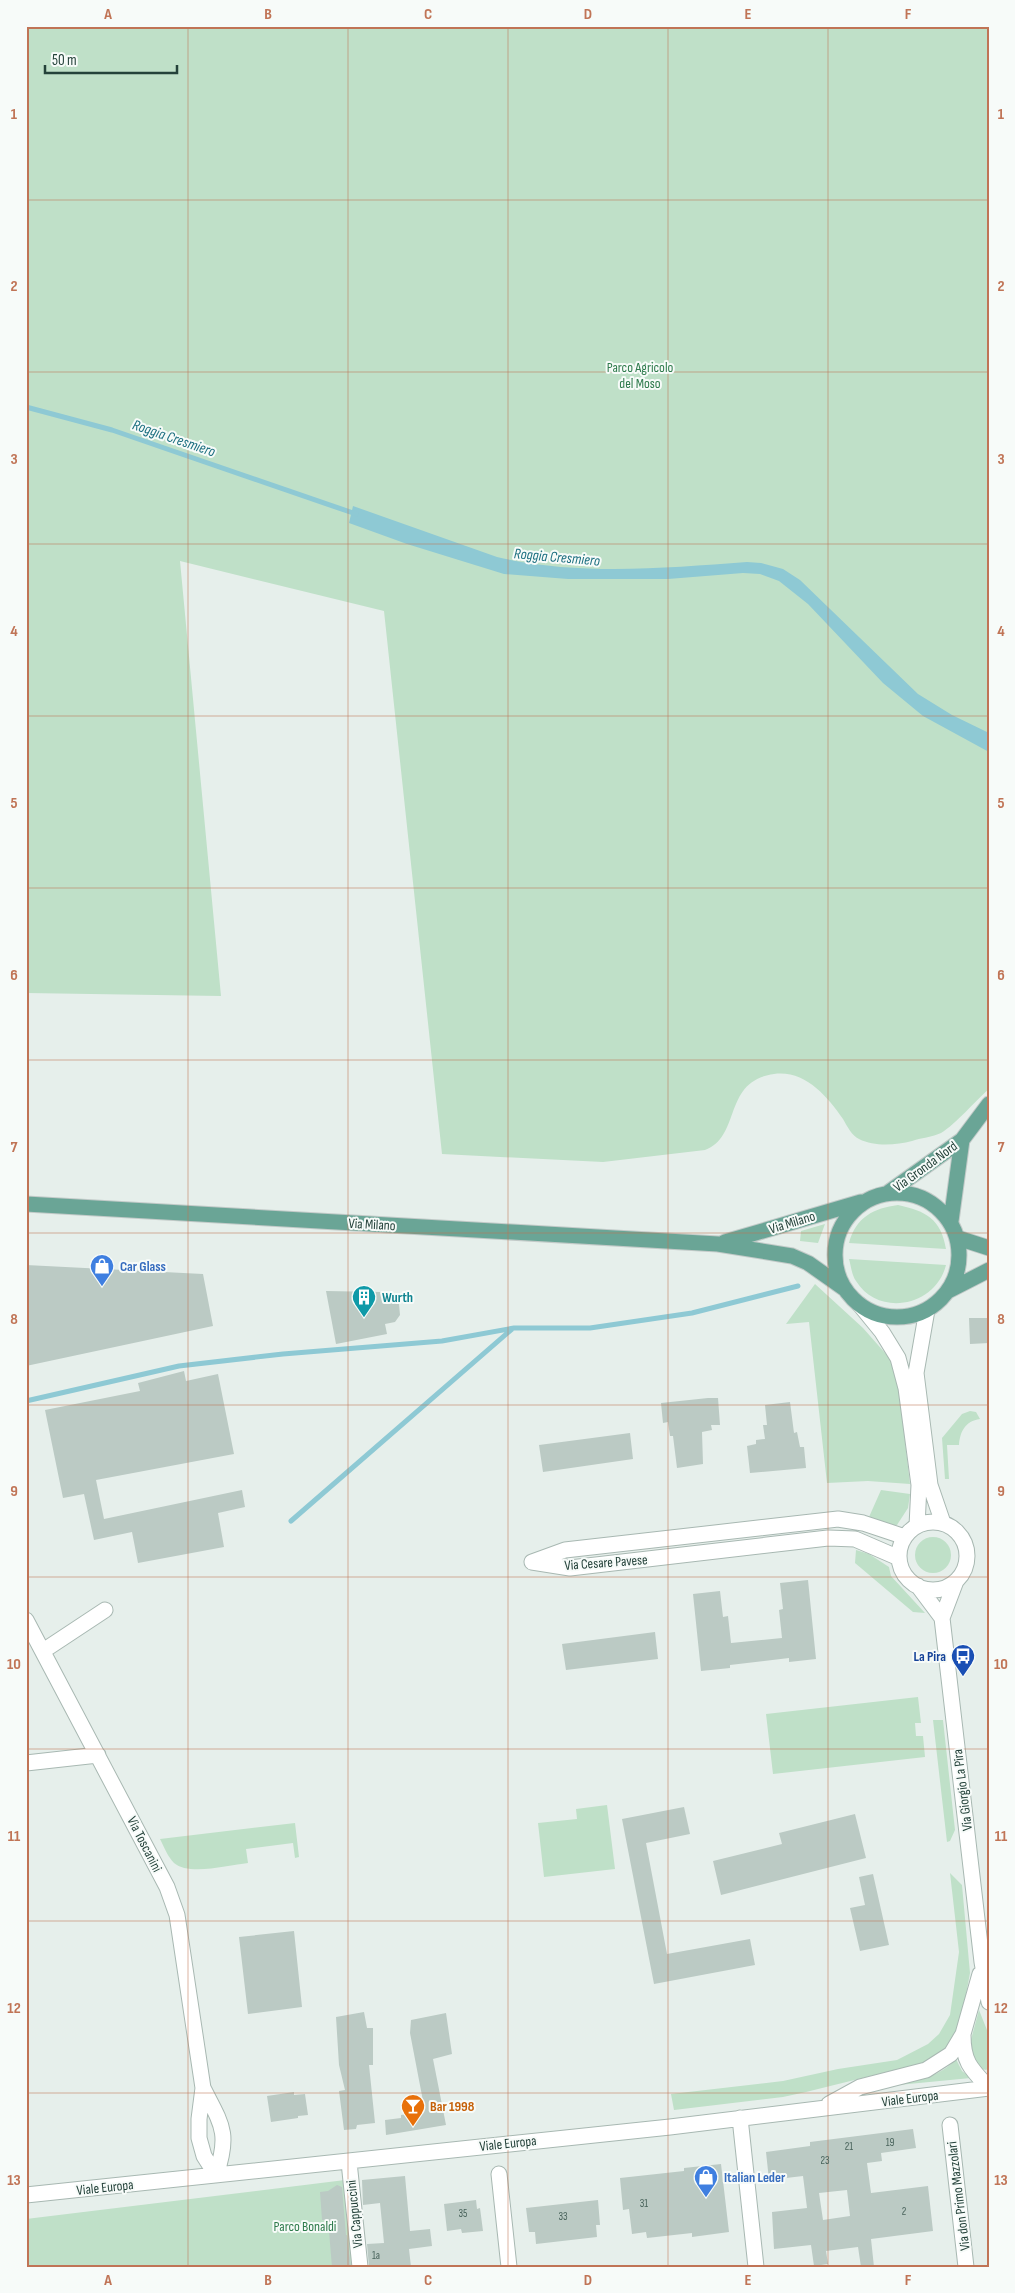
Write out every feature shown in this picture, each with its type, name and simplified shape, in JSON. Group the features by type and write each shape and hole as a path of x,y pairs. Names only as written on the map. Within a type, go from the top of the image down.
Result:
{"main road":[{"name":"Via Gronda Nord","path":"889,1192 962,1140 989,1104"},
{"name":"Via Gronda Nord","path":"951,1221 962,1140"},
{"name":"Via Milano","path":"26,1204 718,1244 792,1256 808,1263 845,1289 860,1305 876,1313 893,1317 910,1316 927,1310 938,1302 948,1291 955,1279 959,1266 958,1238 951,1221 939,1208 924,1198 907,1193 889,1192 866,1201 718,1244"},
{"name":"Via Milano","path":"845,1289 836,1266 836,1241 847,1218 866,1201"},
{"path":"958,1238 989,1248"},
{"name":"Via Milano","path":"948,1291 989,1270"}],"street":[{"path":"860,1305 882,1332 898,1358 906,1388 919,1485 917,1526"},
{"path":"927,1310 916,1373 930,1485 943,1523"},
{"name":"Via Cesare Pavese","path":"899,1558 855,1539 828,1538 570,1568 532,1562 565,1550 838,1519 863,1523 905,1537"},
{"path":"918,1586 938,1589 956,1581 963,1572 967,1562 966,1547 957,1532 943,1523 925,1523 917,1526 905,1537 900,1547 899,1558 905,1575 918,1586 942,1618"},
{"path":"737,1530 738,1549"},
{"path":"678,1536 680,1556"},
{"name":"Via Giorgio La Pira","path":"956,1581 942,1618 982,1962 989,2002"},
{"path":"42,1651 105,1610"},
{"name":"Via Toscanini","path":"26,1620 167,1887 177,1914 203,2088 224,2135 224,2153 216,2174"},
{"path":"26,1763 98,1755"},
{"path":"822,2108 860,2087 926,2070 951,2054 963,2034 973,2004 982,1962"},
{"path":"963,2034 963,2054 973,2070 989,2088"},
{"name":"Via Toscanini","path":"203,2088 199,2119 199,2138 204,2156 216,2174"},
{"name":"Viale Europa","path":"26,2195 216,2174 349,2162 989,2088"},
{"path":"740,2118 756,2267"},
{"name":"Via don Primo Mazzolari","path":"950,2125 966,2267"},
{"name":"Via Cappuccini","path":"349,2162 360,2267"},
{"path":"499,2174 509,2267"}],"green space":[{"name":"Parco Agricolo del Moso","path":"26,26 989,26 989,1089 953,1124 941,1133 906,1142 886,1144 865,1142 854,1136 830,1102 814,1086 796,1076 774,1074 758,1079 746,1087 739,1097 724,1133 716,1143 705,1150 603,1162 442,1154 384,611 180,561 221,996 26,993"},
{"path":"898,1205 917,1210 931,1218 940,1230 946,1249 849,1243 856,1227 867,1215 889,1206"},
{"path":"825,1224 818,1243 800,1241 801,1231"},
{"path":"849,1259 946,1265 940,1279 931,1290 919,1298 906,1302 892,1303 878,1300 866,1293 855,1279"},
{"path":"815,1284 863,1328 893,1362 898,1380 910,1484 868,1481 827,1483 809,1322 786,1324"},
{"path":"970,1411 976,1412 980,1419 971,1422 964,1428 959,1445 947,1445 949,1479 945,1479 942,1438 962,1414"},
{"path":"881,1490 910,1494 908,1508 897,1525 890,1526 869,1517"},
{"path":"933,1537 940,1538 946,1542 950,1548 950,1562 946,1568 940,1572 933,1573 926,1572 920,1568 916,1562 915,1555 916,1548 920,1542 926,1538"},
{"path":"856,1550 869,1554 889,1567 891,1576 925,1613 913,1612 855,1563"},
{"path":"918,1697 921,1723 915,1723 916,1736 923,1736 925,1757 773,1774 766,1714"},
{"path":"933,1720 943,1720 955,1830 950,1841 947,1842"},
{"path":"607,1805 615,1869 544,1877 538,1823 577,1819 576,1809"},
{"path":"295,1823 299,1857 295,1858 293,1843 246,1849 248,1863 210,1869 189,1869 174,1863 160,1839"},
{"path":"950,1873 962,1885 970,1973 961,2021 950,2048 927,2062 806,2092 783,2097 674,2110 671,2094 783,2081 838,2069 897,2060 928,2044 939,2034 950,2015 959,1952"},
{"path":"979,2010 989,2035 989,2068 986,2070 979,2068 969,2047"},
{"path":"956,2059 962,2071 971,2078 898,2085 922,2079 944,2070"},
{"name":"Parco Bonaldi","path":"345,2180 353,2267 26,2267 26,2219"}],"water":[{"path":"353,506 497,557 528,563 590,569 622,569 747,562 761,563 783,569 800,580 918,694 952,715 989,733 989,752 923,716 883,683 808,604 779,581 760,574 743,573 668,579 568,579 504,574 407,544 349,523"}],"building":[{"path":"26,1265 203,1274 213,1326 26,1366"},
{"name":"Wurth","path":"326,1291 381,1292 381,1296 395,1298 399,1304 400,1315 395,1322 385,1324 387,1334 336,1344"},
{"path":"969,1318 989,1318 989,1343 970,1344"},
{"path":"184,1371 186,1381 218,1374 234,1454 96,1480 104,1519 242,1490 245,1507 218,1513 224,1547 138,1563 132,1532 94,1540 84,1494 63,1498 45,1410 140,1391 138,1383"},
{"path":"718,1398 720,1425 711,1425 712,1430 702,1432 703,1464 677,1468 673,1436 670,1436 668,1422 663,1423 661,1403"},
{"path":"790,1402 794,1433 797,1432 800,1447 804,1447 806,1468 750,1473 747,1446 756,1444 756,1440 765,1439 763,1425 767,1425 765,1405"},
{"path":"630,1433 633,1459 543,1472 539,1445"},
{"path":"808,1580 816,1659 789,1662 789,1658 730,1665 730,1668 701,1671 693,1594 720,1591 723,1617 728,1616 731,1643 782,1638 779,1610 783,1609 780,1583"},
{"path":"655,1632 658,1659 566,1670 562,1644"},
{"path":"684,1807 690,1834 646,1843 667,1954 750,1939 755,1965 654,1984 622,1819"},
{"path":"855,1814 866,1858 721,1895 713,1861 782,1844 779,1833"},
{"path":"873,1874 889,1945 860,1951 850,1908 865,1905 859,1877"},
{"path":"294,1931 302,2007 248,2014 239,1937"},
{"path":"364,2012 367,2028 373,2028 373,2065 369,2065 375,2123 357,2125 356,2129 344,2130 339,2091 345,2090 339,2065 336,2017"},
{"path":"446,2013 452,2054 433,2059 446,2125 386,2135 385,2120 401,2118 401,2115 413,2113 412,2104 423,2101 410,2033 411,2020"},
{"path":"294,2092 294,2095 305,2094 308,2115 271,2122 267,2096"},
{"path":"913,2129 916,2148 881,2153 882,2161 867,2163 871,2193 928,2186 933,2231 871,2239 874,2267 861,2267 858,2247 826,2251 828,2264 814,2266 811,2245 774,2249 772,2212 807,2208 803,2176 769,2180 766,2152 810,2146 810,2142","holes":["847,2190 850,2216 823,2220 819,2193"]},
{"path":"721,2164 729,2232 692,2237 692,2233 647,2238 646,2232 632,2234 629,2209 623,2210 620,2178 684,2171 684,2168"},
{"path":"405,2176 410,2231 430,2229 432,2246 409,2249 411,2267 369,2267 367,2244 384,2243 380,2203 363,2205 362,2180"},
{"path":"337,2185 342,2187 351,2267 332,2267 328,2220 322,2220 320,2192 328,2191"},
{"path":"476,2200 477,2209 480,2208 483,2231 462,2233 461,2229 447,2231 444,2204"},
{"path":"598,2200 600,2225 596,2225 597,2237 536,2244 535,2232 529,2232 526,2208"}],"waterway":[{"name":"Roggia Cresmiero","path":"26,407 112,430 356,514"},
{"path":"26,1401 179,1366 283,1354 442,1341 514,1328 590,1328 692,1313 798,1286"},
{"path":"291,1521 512,1329"}],"place":[{"name":"Car Glass","path":"102,1287"},
{"name":"Wurth","path":"364,1318"},
{"name":"La Pira","path":"963,1677"},
{"name":"Bar 1998","path":"413,2127"},
{"name":"Italian Leder","path":"706,2198"}]}
